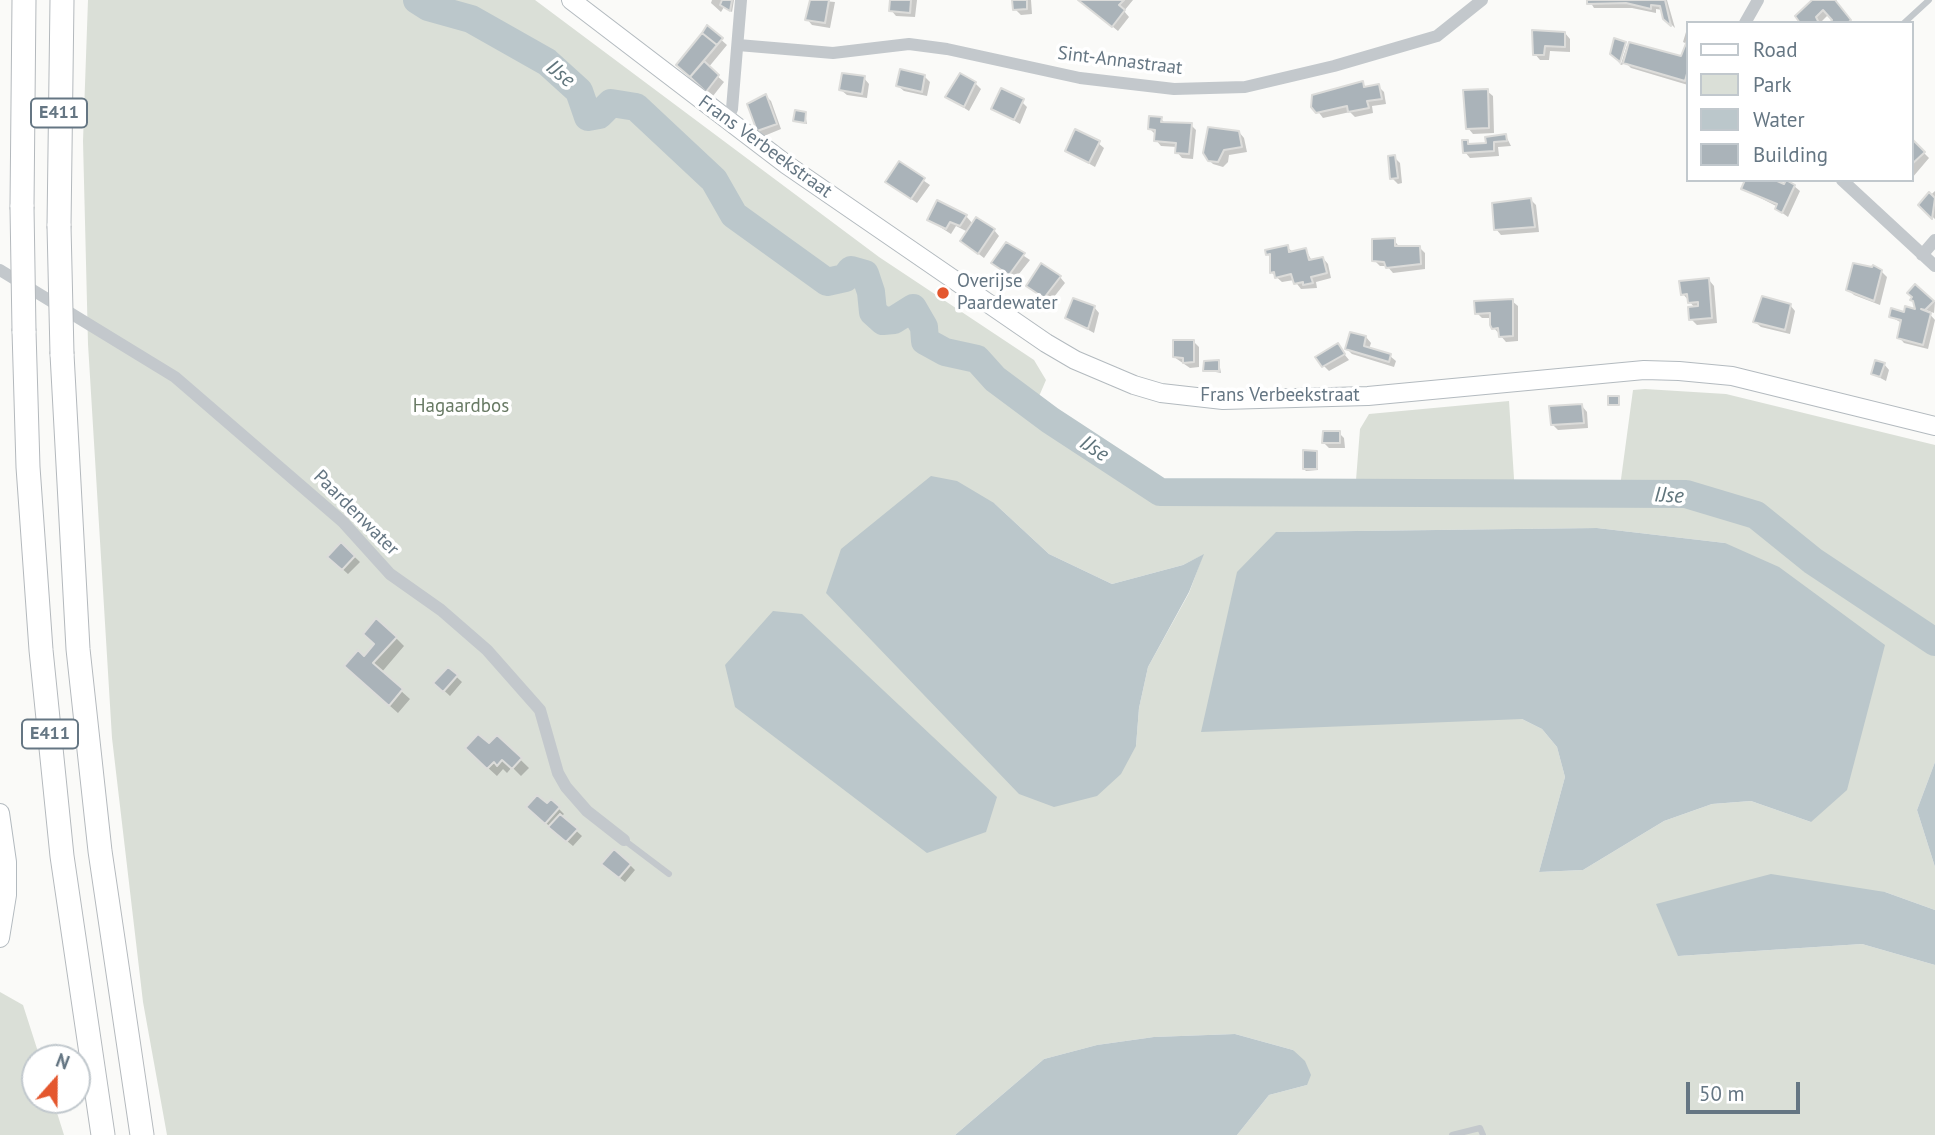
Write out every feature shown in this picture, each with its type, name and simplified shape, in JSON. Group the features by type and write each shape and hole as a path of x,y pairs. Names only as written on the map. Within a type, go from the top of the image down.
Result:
{"highway":[{"name":"E411","path":"24,0 22,207 28,467 44,678 62,856 103,1135"},
{"name":"E411","path":"62,0 59,226 62,354 78,649 100,851 142,1135"}],"main road":[{"name":"Frans Verbeekstraat","path":"571,0 727,121 1046,343 1107,375 1161,393 1223,400 1368,396 1630,372 1679,371 1732,376 1935,426"},
{"path":"0,813 7,862 7,895 0,938"}],"street":[{"path":"727,121 732,109 741,0"},
{"name":"Sint-Annastraat","path":"738,45 833,53 909,44 947,49 1080,78 1174,89 1245,87 1334,66 1437,36 1482,0"},
{"path":"1746,21 1758,0"},
{"path":"1844,182 1935,266"},
{"path":"1922,255 1935,240"},
{"name":"Paardenwater","path":"0,270 139,353 197,394 343,522 390,574 441,610 486,650 540,710 558,773 566,788 587,811 624,840"}],"lane":[{"path":"1914,0 1921,7"},
{"path":"1906,21 1929,0"},
{"path":"624,840 670,874"},
{"path":"1452,1135 1480,1128 1483,1135"}],"green space":[{"name":"Hagaardbos","path":"88,0 535,0 879,257 1034,360 1046,380 1034,408 1160,492 1184,489 1355,493 1360,429 1369,414 1509,401 1515,494 1619,494 1633,390 1645,389 1726,394 1935,445 1935,762 1917,810 1935,867 1935,910 1885,892 1678,956 1862,944 1935,965 1935,1135 1237,1135 1269,1095 1307,1085 1293,1050 1235,1034 1154,1037 1097,1045 1044,1059 955,1135 167,1135 143,1002 112,738 88,344 83,141","holes":["994,503 1049,554 1112,584 1183,565 1203,555 1189,593 1148,667 1139,708 1136,746","1597,528 1725,543 1811,822 1751,801 1712,804 1664,821 1583,870 1539,872 1565,777 1557,747 1542,729 1522,719 1276,532"]},
{"path":"0,992 23,1005 36,1044 21,1044 21,1114 57,1114 64,1135 0,1135"}],"water":[{"path":"931,476 957,481 994,503 1049,554 1112,584 1183,565 1204,554 1189,592 1148,667 1139,708 1136,746 1121,774 1097,796 1054,807 1019,794 826,593 841,549"},
{"path":"1597,528 1725,543 1779,567 1885,645 1847,790 1811,822 1751,801 1712,804 1664,821 1583,870 1539,872 1565,777 1557,747 1542,729 1522,719 1201,732 1237,572 1276,532"},
{"path":"773,611 802,614 997,797 986,832 927,853 735,707 725,665"},
{"path":"1935,762 1935,867 1917,810"},
{"path":"1771,874 1885,892 1935,910 1935,965 1862,944 1678,956 1656,904"},
{"path":"1235,1034 1293,1050 1305,1061 1311,1075 1307,1085 1269,1095 1237,1135 955,1135 1044,1059 1097,1045 1154,1037"}],"building":[{"path":"722,0 732,0 730,11 720,5"},
{"path":"810,0 829,0 825,23 805,20"},
{"path":"890,0 911,0 910,13 889,11"},
{"path":"1012,0 1027,0 1027,9 1013,10"},
{"path":"1078,0 1124,0 1119,5 1125,10 1112,27"},
{"path":"1587,0 1665,0 1671,26 1663,19 1660,6 1651,5 1651,9 1626,3 1587,4"},
{"path":"1812,0 1835,0 1851,20 1831,21 1823,10 1816,17 1818,21 1799,21 1795,16"},
{"path":"707,25 723,38 717,45 702,33"},
{"path":"1532,30 1565,32 1565,47 1545,46 1544,55 1533,55"},
{"path":"702,33 717,45 690,77 676,65"},
{"path":"1614,38 1626,42 1620,62 1610,54"},
{"path":"1629,42 1681,56 1686,44 1685,81 1623,63"},
{"path":"704,61 719,75 706,92 690,77"},
{"path":"900,69 925,75 922,92 896,86"},
{"path":"842,73 865,76 862,94 839,90"},
{"path":"960,73 976,82 964,107 945,97"},
{"path":"1363,81 1364,87 1379,84 1382,99 1367,101 1369,108 1348,112 1347,106 1316,113 1311,107 1312,95"},
{"path":"1001,88 1024,99 1014,120 991,109"},
{"path":"1488,89 1489,128 1466,129 1463,90"},
{"path":"766,94 777,124 757,131 747,104"},
{"path":"795,110 806,112 805,123 793,121"},
{"path":"1149,116 1162,117 1161,122 1192,123 1189,154 1175,153 1176,143 1154,141 1155,130 1148,129"},
{"path":"1208,127 1239,131 1242,147 1224,150 1218,162 1208,161 1203,153"},
{"path":"1075,129 1100,141 1089,163 1065,151"},
{"path":"1506,134 1507,141 1494,142 1494,151 1463,153 1462,140 1468,140 1468,144 1486,143 1485,137"},
{"path":"1914,141 1925,152 1914,162"},
{"path":"1395,155 1398,178 1390,179 1388,156"},
{"path":"899,161 925,178 911,199 885,182"},
{"path":"1744,182 1790,182 1795,185 1782,213 1775,209 1777,204 1741,189"},
{"path":"1929,192 1935,198 1932,219 1918,205"},
{"path":"1531,198 1535,227 1494,230 1492,203"},
{"path":"937,200 967,215 960,226 950,222 946,229 927,220"},
{"path":"976,217 995,229 978,254 960,241"},
{"path":"1395,238 1395,246 1420,246 1421,264 1386,268 1384,262 1372,261 1372,239"},
{"path":"1006,242 1025,253 1009,275 991,263"},
{"path":"1288,245 1289,252 1306,248 1309,260 1323,257 1327,273 1311,277 1313,283 1303,285 1303,282 1294,284 1291,274 1275,278 1274,272 1270,273 1270,254 1266,255 1265,250"},
{"path":"1041,263 1061,276 1044,298 1026,286"},
{"path":"1853,263 1873,265 1882,270 1874,301 1846,290"},
{"path":"1709,278 1712,318 1689,320 1688,307 1698,306 1698,302 1688,303 1687,294 1681,295 1679,281"},
{"path":"1915,284 1934,301 1925,310 1921,309 1931,313 1923,345 1897,338 1901,320 1889,317 1891,308 1904,312 1905,306 1915,309 1913,301 1910,300 1912,297 1907,293"},
{"path":"1762,296 1791,304 1785,330 1753,322"},
{"path":"1073,298 1095,306 1088,329 1065,318"},
{"path":"1513,299 1513,336 1499,337 1498,328 1492,329 1490,325 1490,313 1475,314 1474,301"},
{"path":"1350,332 1366,336 1364,346 1391,354 1389,362 1345,349"},
{"path":"1173,340 1194,340 1194,362 1183,363 1183,358 1173,357"},
{"path":"1338,343 1345,354 1322,367 1315,357"},
{"path":"1219,360 1219,371 1203,371 1204,361"},
{"path":"1875,360 1885,363 1880,377 1871,374"},
{"path":"1608,396 1619,396 1619,405 1608,405"},
{"path":"1582,404 1584,423 1551,425 1549,406"},
{"path":"1323,431 1340,431 1340,443 1322,443"},
{"path":"1303,450 1317,451 1317,469 1303,469"},
{"path":"341,542 355,556 342,570 327,557"},
{"path":"376,618 397,637 373,663 403,689 389,706 344,666 358,650 364,656 374,644 363,634"},
{"path":"448,667 458,675 443,692 433,683"},
{"path":"478,734 489,743 497,735 522,758 512,769 502,760 497,766 494,762 487,769 465,748"},
{"path":"537,795 547,803 551,799 560,807 545,824 526,807"},
{"path":"560,814 578,829 566,842 548,827"},
{"path":"614,849 631,864 619,878 601,864"}],"waterway":[{"name":"IJse","path":"417,0 428,7 471,19 547,62 579,91 588,117 599,115 611,103 636,107 714,180 734,215 827,282 845,278 851,270 865,274 871,292 873,312 883,321 894,320 913,308 924,327 925,341 945,352 977,359 995,379 1050,420 1160,492 1686,494 1756,515 1813,561 1935,642"}],"place":[{"name":"Overijse Paardewater","path":"943,293"}]}
